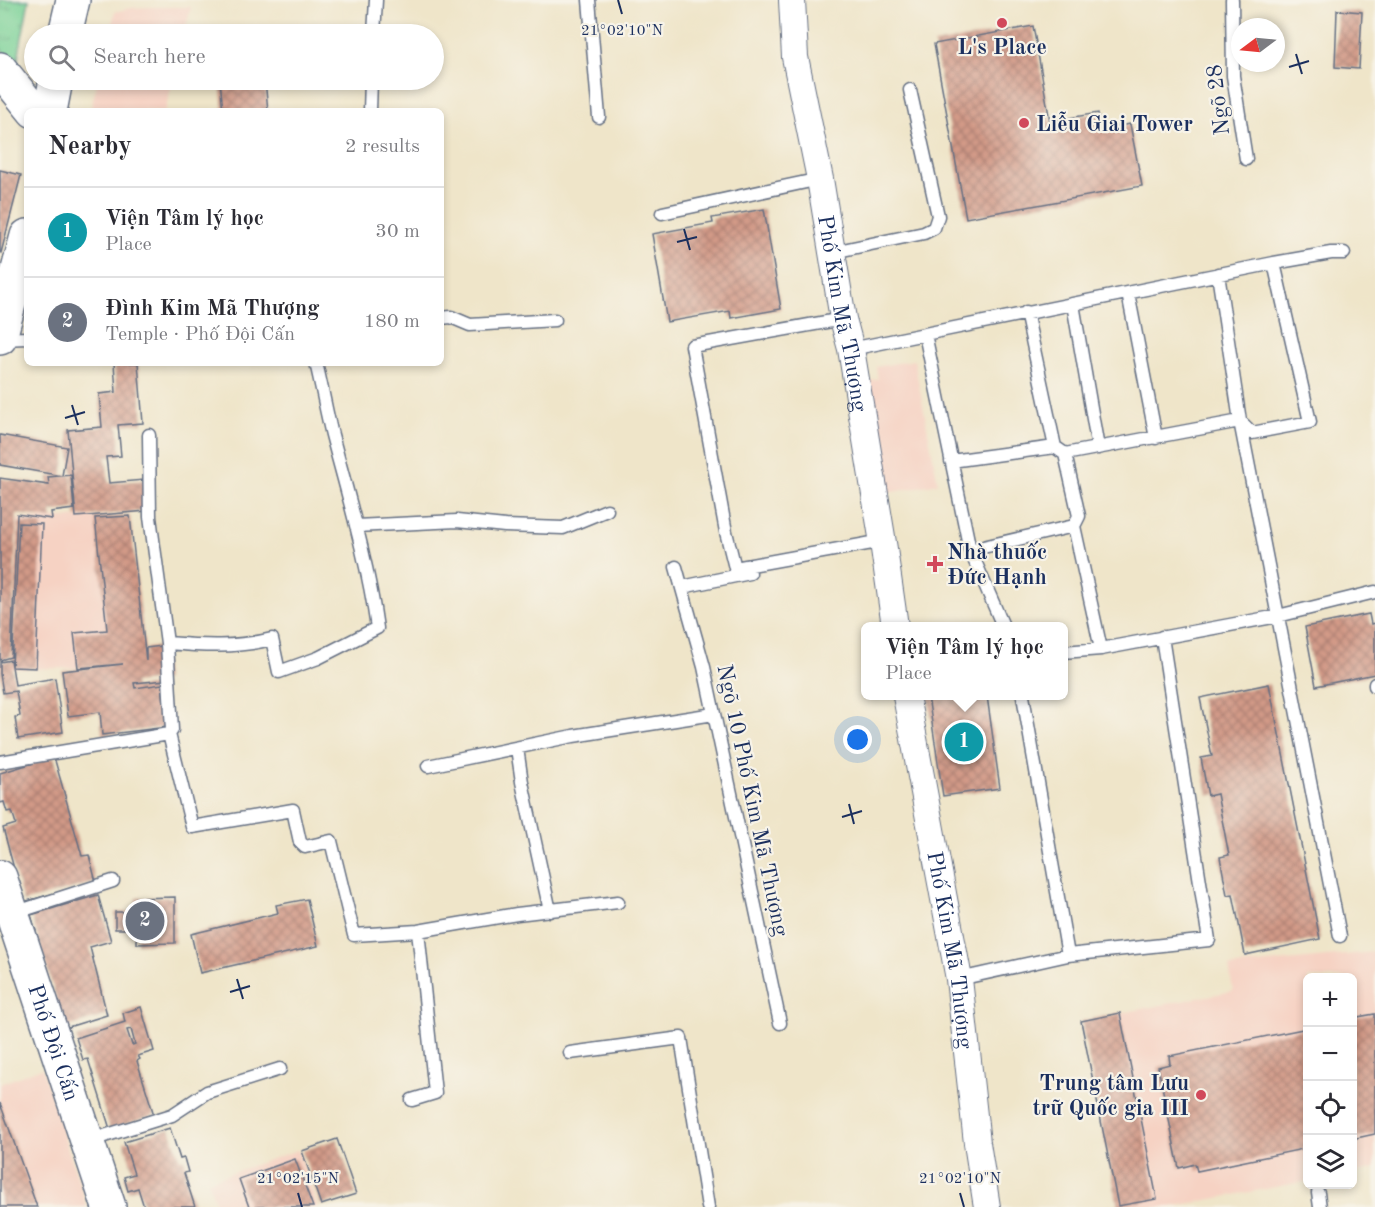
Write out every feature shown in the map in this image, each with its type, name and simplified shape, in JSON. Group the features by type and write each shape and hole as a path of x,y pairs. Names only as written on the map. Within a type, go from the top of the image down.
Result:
{"street":[{"path":"67,24 73,0"},
{"name":"Phố Kim Mã Thượng","path":"792,0 795,57 820,179 843,319 851,349 884,545 894,622"},
{"path":"0,69 32,108"},
{"path":"51,108 54,90"},
{"path":"0,338 24,247"},
{"name":"Phố Kim Mã Thượng","path":"907,700 959,979 987,1207"},
{"name":"Phố Đội Cấn","path":"0,878 109,1207"}],"lane":[{"path":"375,24 376,0"},
{"path":"589,0 599,117"},
{"name":"Ngõ 28","path":"1232,0 1233,76 1246,159"},
{"path":"370,108 371,90"},
{"path":"833,252 924,233 934,228 938,216 910,90"},
{"path":"662,213 820,179"},
{"path":"851,349 1274,263 1331,253 1344,253"},
{"path":"1240,421 1252,433 1310,422 1274,263"},
{"path":"1218,274 1240,421 1340,936"},
{"path":"1128,293 1156,438"},
{"path":"1073,304 1098,448"},
{"path":"1026,312 1078,516 1074,526 1101,649"},
{"path":"444,317 451,316 470,325 555,320"},
{"path":"843,319 692,346 726,532 735,568 884,545"},
{"path":"925,334 970,550 1002,622"},
{"path":"0,338 24,338"},
{"path":"167,643 208,647 249,645 272,639 279,672 318,658 377,628 373,596 317,366"},
{"path":"951,461 1098,448 1240,421"},
{"path":"149,435 150,517 167,643 172,730 169,734 192,827 293,810 302,845 311,846 331,842 354,935 418,931 517,914 618,902"},
{"path":"356,526 457,521 505,526 563,528 607,510"},
{"path":"970,550 1074,526"},
{"path":"682,587 884,545"},
{"name":"Ngõ 10 Phố Kim Mã Thượng","path":"676,567 704,667 780,1023"},
{"path":"1068,652 1101,649 1278,616 1375,592"},
{"path":"959,979 1068,956 1209,940 1162,638"},
{"path":"1024,700 1068,956"},
{"path":"428,766 573,736 714,714"},
{"path":"0,762 169,734"},
{"path":"517,748 522,782 550,911"},
{"path":"13,913 113,881"},
{"path":"412,1100 435,1093 418,931"},
{"path":"570,1053 681,1038 708,1207"},
{"path":"87,1141 172,1114 207,1092 280,1069"},
{"path":"1318,1193 1320,1207"}],"shaded area":[{"path":"191,7 187,24 112,24 115,12 131,8"},
{"path":"95,90 170,90 166,108 91,108"},
{"path":"914,360 938,483 887,493 865,382 878,379 876,367"},
{"path":"130,516 146,660 77,668 12,669 18,519"},
{"name":"Trung tâm Lưu trữ Quốc gia III","path":"1375,952 1375,1168 1357,1172 1357,973 1303,973 1303,1182 1170,1207 1118,1207 1081,1021 1233,991 1229,967"},
{"path":"42,1068 87,1207 0,1207 0,1084"},
{"path":"298,1150 318,1207 217,1207 208,1181"}],"green space":[{"path":"0,0 29,0 16,69 0,48"}],"building":[{"path":"1337,10 1362,12 1359,69 1335,67"},
{"name":"Liễu Giai Tower","path":"1033,26 1050,121 1098,113 1101,129 1130,124 1142,186 966,218 934,44"},
{"path":"221,90 266,90 268,108 223,108"},
{"path":"0,170 21,175 1,253 0,253"},
{"path":"764,209 781,309 731,318 730,311 667,322 652,234 713,223 712,218"},
{"path":"114,366 138,366 143,423 118,425 121,456 106,457 109,483 144,480 147,511 76,517 68,430 102,427 99,394 116,392"},
{"path":"0,435 67,447 62,476 0,465"},
{"path":"71,475 74,509 51,512 52,519 17,514 11,657 0,660 0,478 49,485 48,477"},
{"path":"130,516 146,661 146,648 162,646 166,680 134,683 135,688 162,684 167,727 102,735 100,712 68,716 62,671 123,664 78,668 74,633 107,630 95,518"},
{"path":"19,523 42,524 36,668 12,667"},
{"path":"1369,614 1371,624 1375,623 1375,674 1316,686 1305,627"},
{"path":"11,660 15,685 55,678 63,732 18,739 15,717 20,716 16,691 3,693 0,674 0,662"},
{"path":"1269,684 1320,939 1245,955 1233,894 1227,895 1220,857 1229,855 1217,794 1208,796 1201,758 1212,756 1200,698"},
{"path":"929,700 988,700 1000,788 943,796"},
{"path":"54,757 82,856 89,855 96,882 23,902 3,828 16,824 12,811 7,812 4,802 0,803 0,773"},
{"path":"98,895 111,941 90,947 107,1015 65,1028 31,915"},
{"path":"175,897 175,943 137,944 137,929 115,929 115,912 136,912 136,898"},
{"path":"307,899 318,946 200,973 191,934 278,913 276,905"},
{"path":"141,1007 154,1051 138,1056 140,1059 137,1061 154,1115 110,1129 88,1059 83,1060 76,1038 125,1022 123,1013","holes":["131,1029 135,1044 132,1045 127,1030"]},
{"path":"1120,1013 1157,1199 1118,1206 1081,1021"},
{"path":"1375,1014 1375,1134 1357,1138 1357,1027 1357,1017"},
{"path":"1303,1029 1303,1149 1197,1171 1195,1164 1179,1168 1158,1067 1170,1064 1169,1056"},
{"path":"0,1103 37,1207 0,1207"},
{"path":"170,1128 180,1159 184,1158 188,1172 184,1173 195,1207 144,1207 138,1188 128,1191 124,1177 134,1174 124,1142"},
{"path":"337,1139 356,1194 321,1205 302,1151"},
{"path":"295,1159 313,1207 249,1207 239,1179"}],"place":[{"name":"L's Place","path":"1002,23"},
{"name":"Liễu Giai Tower","path":"1024,123"},
{"name":"Nhà thuốc Đức Hạnh","path":"935,564"},
{"name":"Viện Tâm lý học","path":"964,742"},
{"name":"Đình Kim Mã Thượng","path":"145,921"},
{"name":"Trung tâm Lưu trữ Quốc gia III","path":"1201,1095"}]}
